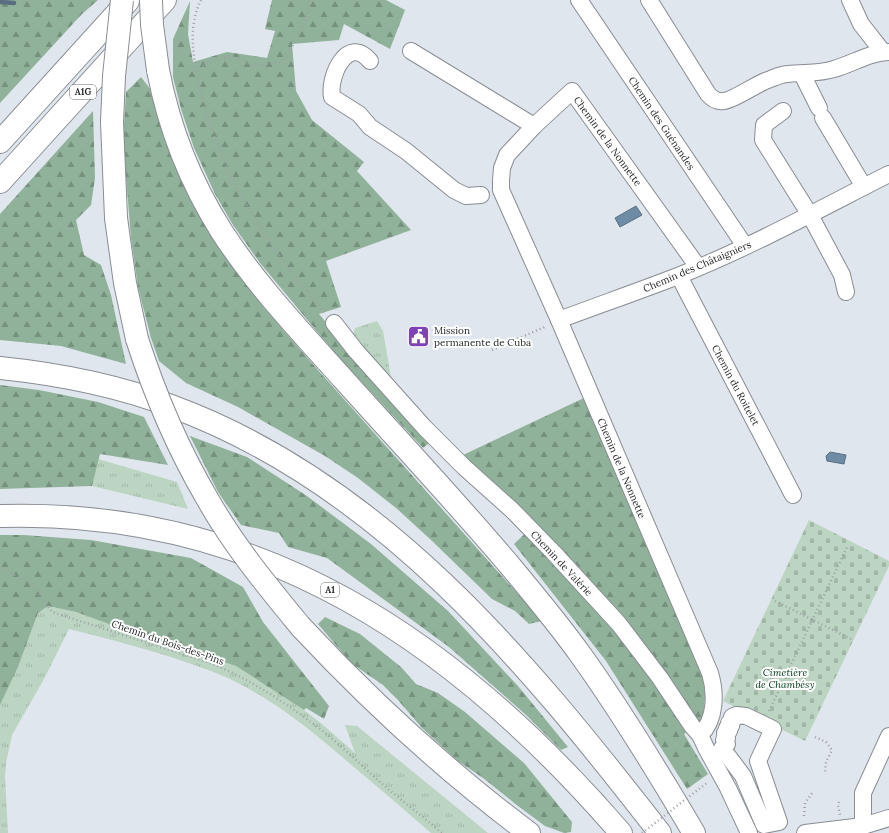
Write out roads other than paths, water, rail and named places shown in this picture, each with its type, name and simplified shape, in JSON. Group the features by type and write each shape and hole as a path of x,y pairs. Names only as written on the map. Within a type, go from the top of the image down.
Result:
{"highway":[{"path":"122,0 114,76 112,122 116,218 125,283 137,339 149,375 173,434 208,501 251,565 301,627 366,694 412,738 469,786 529,833"},
{"name":"A1G","path":"0,142 129,0"},
{"path":"151,0 153,38 158,70 166,106 181,152 201,195 231,245 282,311 474,525 558,624 623,718 694,833"},
{"name":"A1G","path":"0,182 165,0"},
{"path":"0,368 55,375 93,382 170,405 206,419 241,436 309,475 341,497 403,546 487,626 565,714 660,833"},
{"name":"A1","path":"0,516 59,516 98,519 175,533 213,542 250,555 322,586 357,604 390,625 423,647 478,690 541,748 621,833"}],"street":[{"name":"Chemin des Guénandes","path":"580,0 745,246"},
{"path":"649,0 708,94 715,100 726,101 757,84 778,76 834,70 886,52 861,24 850,0"},
{"path":"411,51 534,126"},
{"path":"370,61 365,55 359,53 353,53 344,57 335,72 332,94 334,99 359,114 370,127 406,151 454,190 466,196 481,195 507,204"},
{"path":"802,74 821,113 864,187"},
{"name":"Chemin de la Nonnette","path":"698,267 572,91 534,126 507,155 502,168 500,180 501,190 559,320 710,673 714,694 713,708 706,730 700,735"},
{"path":"783,111 764,125 763,140 810,215 842,275 846,292"},
{"name":"Chemin des Châtaigniers","path":"559,320 679,276 810,215 889,174"},
{"path":"481,195 500,180"},
{"name":"Chemin du Roitelet","path":"679,276 793,495"},
{"name":"Chemin de Valérie","path":"334,323 356,351 424,426 464,467 512,510 619,624 660,678 692,726 700,735 728,788 749,833"},
{"path":"736,714 746,716 762,724 773,729 758,761 780,822 764,825 743,776 722,748 727,744 724,740 727,738 725,733 729,731 727,728 731,726 729,723 733,720 732,717 736,714"},
{"path":"863,826 863,793 889,736"},
{"path":"806,833 863,826 889,818"}],"water":[{"path":"636,206 642,215 620,227 615,218"},
{"path":"830,452 846,455 844,464 827,461 826,456"}],"waterway":[{"path":"0,2 14,3"}],"place":[{"name":"Mission permanente de Cuba","path":"418,336"}],"park label":[{"name":"Cimetière de Chambésy","path":"785,678"}]}
